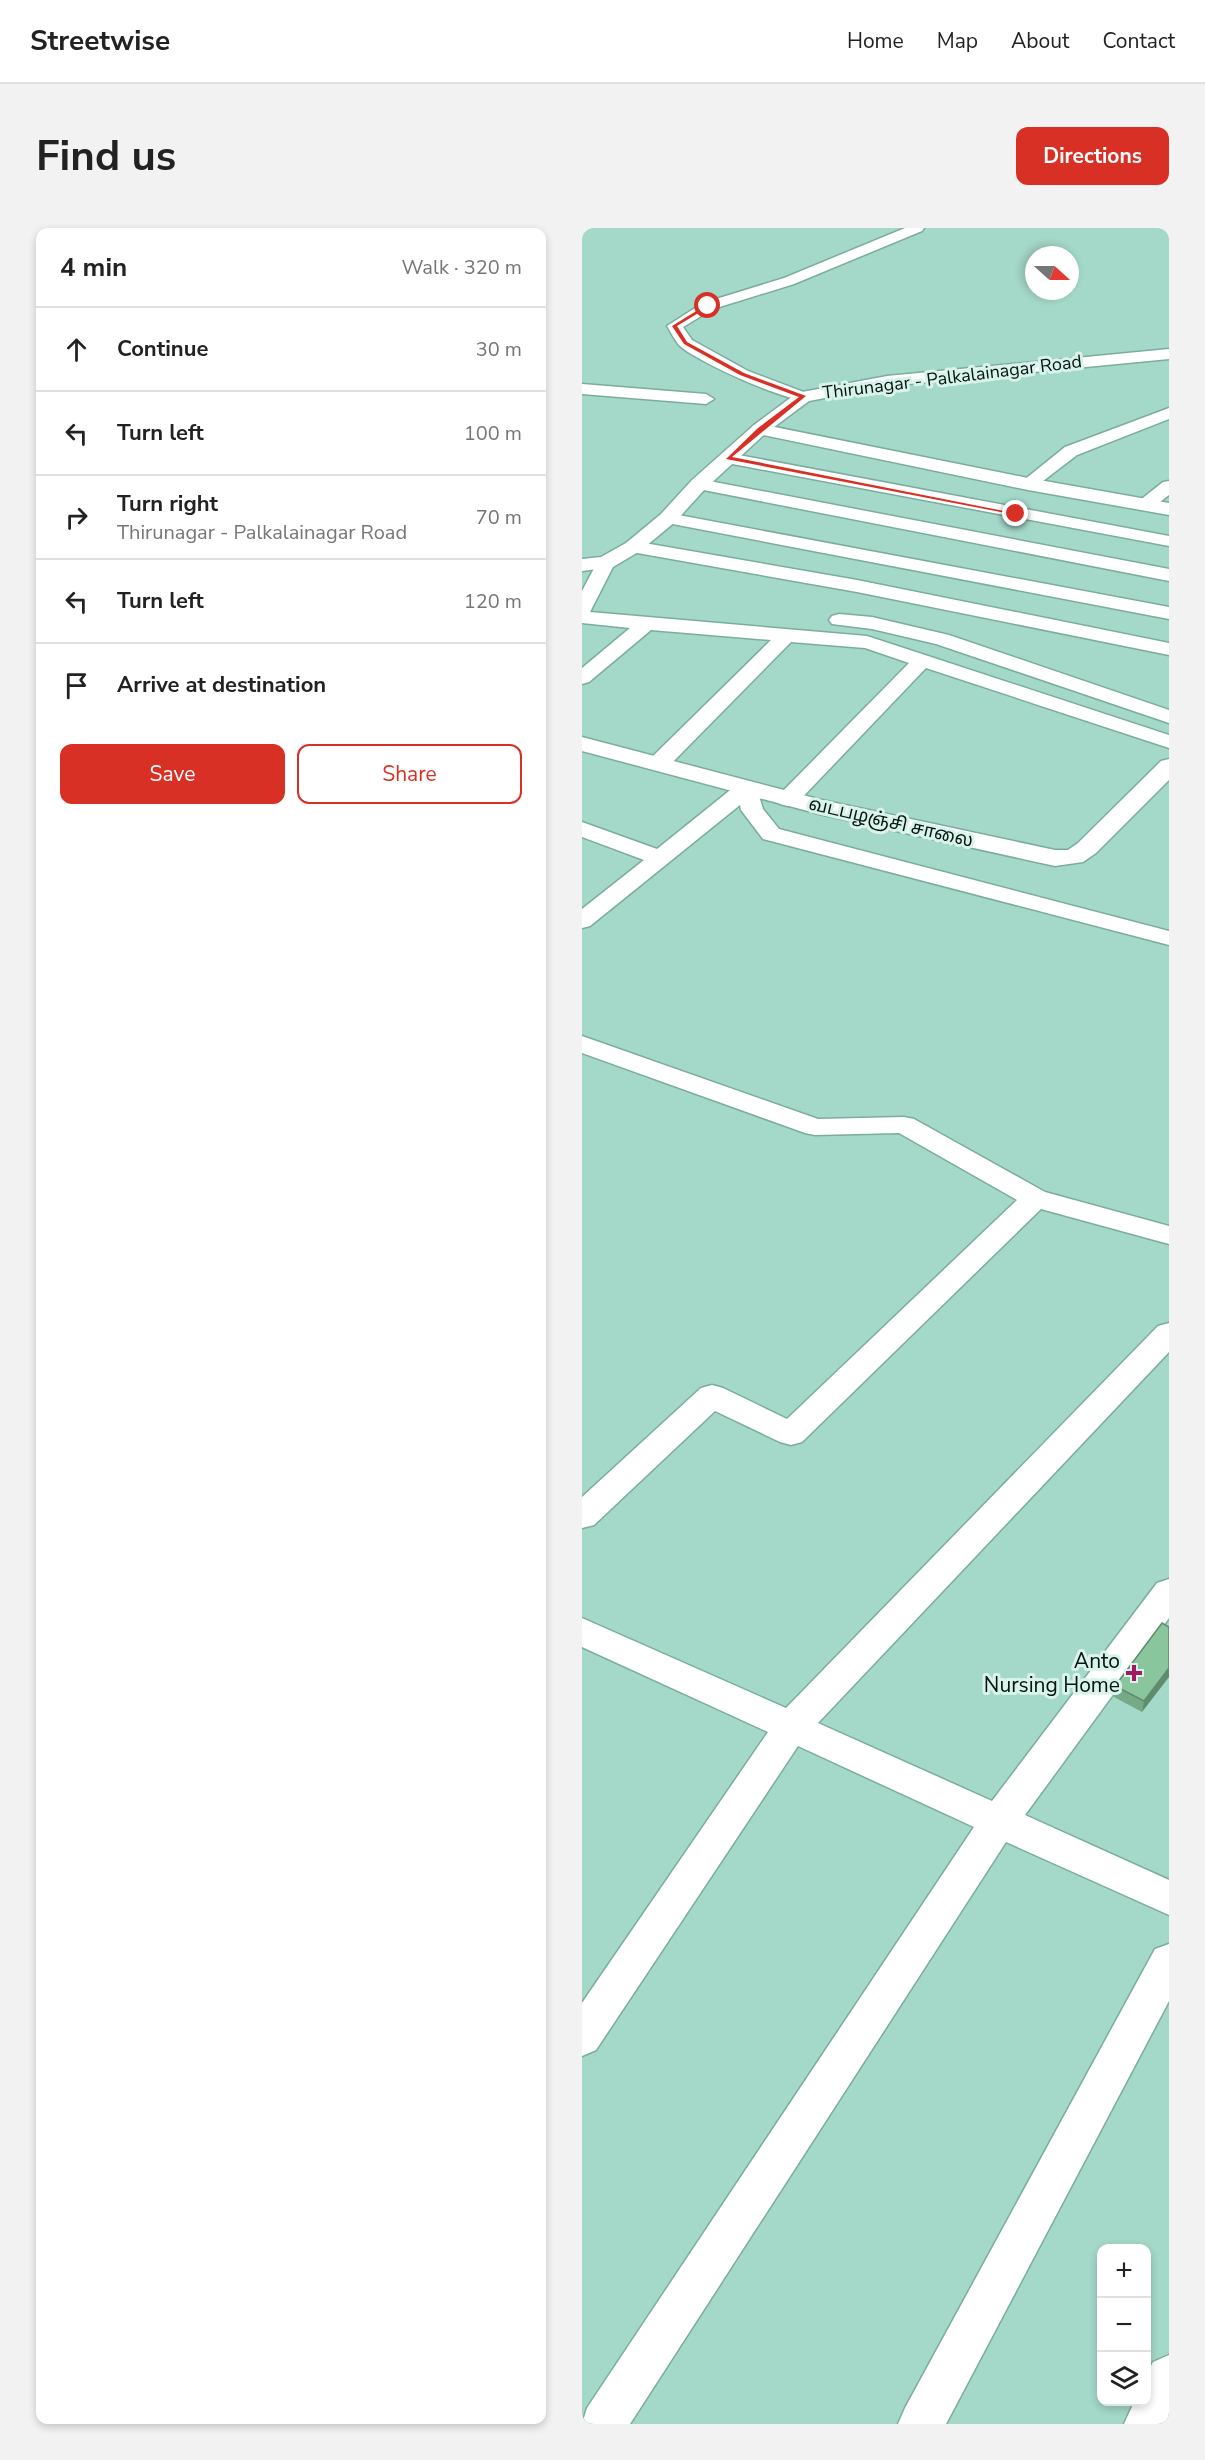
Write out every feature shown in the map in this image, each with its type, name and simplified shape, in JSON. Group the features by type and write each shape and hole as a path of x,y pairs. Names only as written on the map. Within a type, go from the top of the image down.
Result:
{"street":[{"path":"803,396 742,374 686,343 675,326 708,306 789,281 917,228"},
{"name":"Thirunagar - Palkalainagar Road","path":"582,565 606,563 633,547 668,518 699,484 760,429 803,396 886,381 1169,354"},
{"path":"582,389 706,399"},
{"path":"1028,484 1071,451 1169,413"},
{"path":"760,429 1028,484 1169,509"},
{"path":"728,458 1169,541"},
{"path":"699,484 1169,575"},
{"path":"1145,505 1169,486"},
{"path":"668,518 1169,613"},
{"path":"633,547 857,586 1169,649"},
{"path":"583,607 606,563"},
{"path":"583,607 777,615"},
{"path":"583,607 646,624 867,642 1169,742"},
{"path":"825,619 872,623 942,639 1169,717"},
{"path":"582,678 646,624"},
{"path":"658,763 786,636"},
{"path":"788,799 922,661"},
{"name":"வடபழஞ்சி சாலை","path":"582,744 788,799 1054,858 1074,857 1087,848 1169,766"},
{"path":"582,921 747,788 752,810 771,834 1168,937"},
{"path":"582,829 661,858"},
{"path":"582,1044 815,1127 904,1125 1035,1198 1169,1235"},
{"path":"582,1516 594,1487 712,1396 791,1434 1035,1198"},
{"path":"582,2037 791,1727 1169,1333"},
{"path":"603,2424 999,1821 1169,1592"},
{"path":"582,1632 1169,1898"},
{"path":"921,2424 1169,1962"},
{"path":"1146,2424 1169,2378"}],"building":[{"path":"1162,1623 1169,1627 1169,1668 1144,1701 1115,1686"}],"place":[{"name":"Anto Nursing Home","path":"1134,1673"}],"route":[{"path":"708,306 675,326 686,343 742,374 803,396 760,429 728,458 1016,514"}]}
